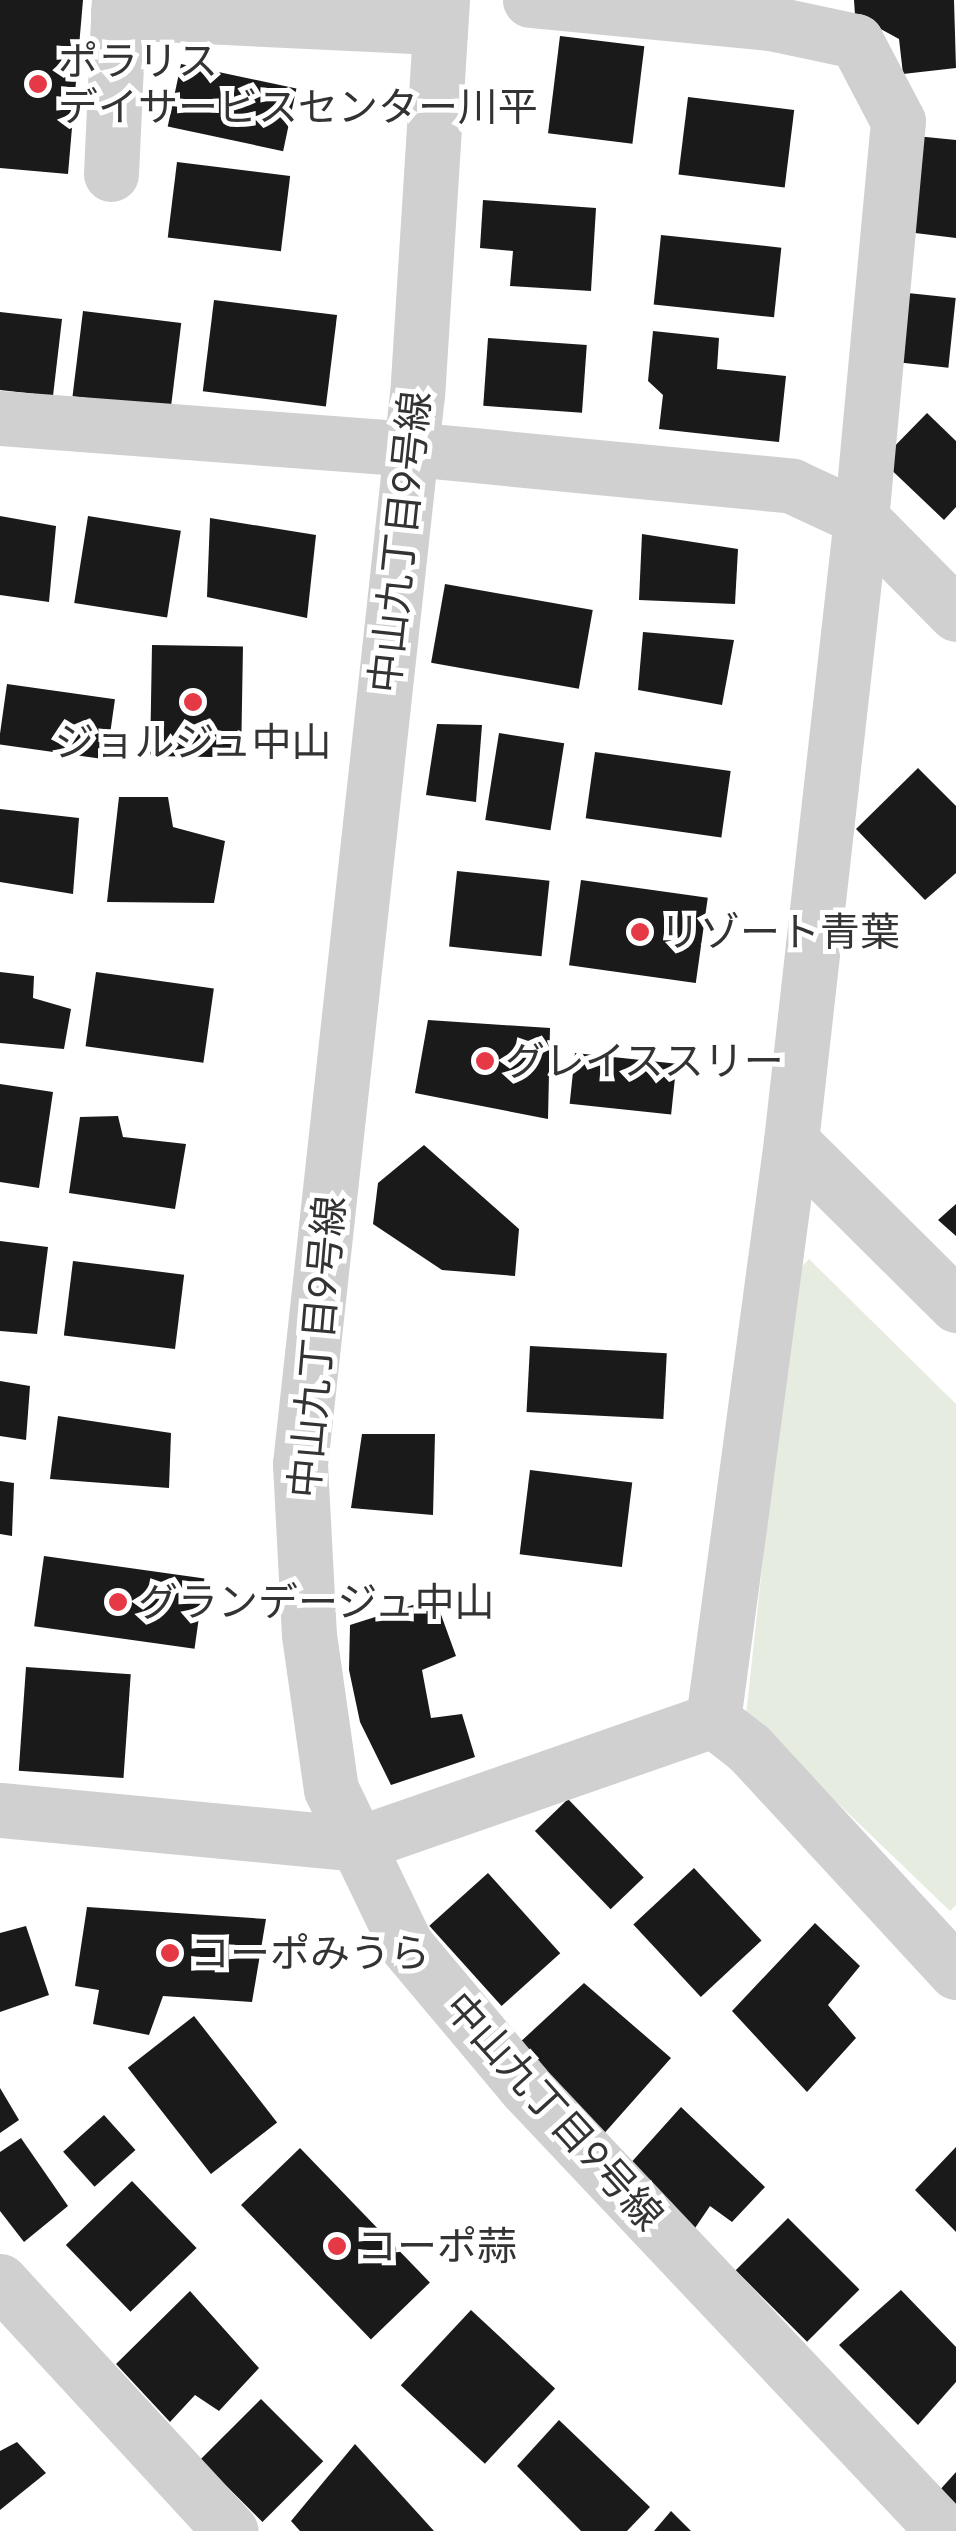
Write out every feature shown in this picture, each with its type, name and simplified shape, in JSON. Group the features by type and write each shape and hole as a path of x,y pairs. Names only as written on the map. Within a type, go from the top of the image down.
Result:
{"street":[{"path":"530,0 772,23 856,41 898,121 861,518 791,1141 713,1720"},
{"path":"111,174 118,6 441,14"},
{"name":"中山九丁目９号線","path":"441,14 411,449 300,1464 308,1635 331,1789 406,1944 525,2087 944,2531"},
{"path":"0,418 411,449 792,486 861,518 956,614"},
{"path":"791,1141 956,1305"},
{"path":"0,1810 357,1844 713,1720"},
{"path":"713,1720 750,1748 954,1966"},
{"path":"0,2282 231,2531"}],"shaded area":[{"path":"809,1259 956,1404 956,1905 950,1911 746,1715 794,1275"}],"building":[{"name":"ポラリス デイサービスセンター川平","path":"0,0 83,0 68,174 0,168"},
{"path":"854,0 954,0 956,68 903,74 899,39 855,15"},
{"path":"560,36 644,46 632,144 548,133"},
{"path":"181,64 296,89 283,151 168,127"},
{"path":"688,97 794,110 785,187 678,174"},
{"path":"916,136 956,140 956,238 907,232"},
{"path":"177,162 290,176 281,251 168,237"},
{"path":"483,200 596,208 591,291 510,286 513,251 480,248"},
{"path":"661,235 781,248 774,317 654,305"},
{"path":"898,292 956,298 948,368 891,362"},
{"path":"214,300 337,315 326,406 203,391"},
{"path":"83,311 181,323 171,408 73,396"},
{"path":"0,312 62,319 53,396 0,390"},
{"path":"653,331 719,338 717,369 786,376 779,442 659,429 663,395 648,381"},
{"path":"488,338 587,345 582,413 483,406"},
{"path":"927,413 956,441 956,507 944,520 881,460"},
{"path":"0,516 56,526 49,602 0,595"},
{"path":"88,516 181,531 167,618 74,603"},
{"path":"210,518 316,535 307,618 207,597"},
{"path":"642,534 738,549 735,604 639,600"},
{"path":"445,584 593,610 579,689 431,663"},
{"path":"643,632 734,640 722,705 638,690"},
{"name":"ジョルジュ中山","path":"152,645 243,647 241,758 150,756"},
{"path":"7,684 115,699 106,760 0,745"},
{"path":"437,724 482,725 476,802 426,795"},
{"path":"499,733 564,743 550,830 485,820"},
{"path":"595,752 731,771 721,837 586,818"},
{"path":"918,768 956,806 956,873 925,900 856,829"},
{"path":"119,797 168,797 173,827 225,841 214,903 107,902"},
{"path":"0,809 79,818 73,894 0,882"},
{"path":"457,871 549,881 542,956 449,947"},
{"name":"リゾート青葉","path":"581,880 708,898 696,983 569,965"},
{"path":"0,972 34,976 33,998 71,1009 64,1049 0,1043"},
{"path":"96,972 214,989 203,1063 86,1046"},
{"name":"グレイススリー","path":"428,1020 550,1028 548,1119 415,1093"},
{"path":"575,1053 676,1064 671,1114 570,1104"},
{"path":"0,1084 53,1092 39,1188 0,1182"},
{"path":"118,1116 123,1137 186,1144 175,1209 69,1193 80,1117"},
{"path":"424,1145 519,1229 515,1276 442,1270 373,1224 378,1183"},
{"path":"956,1204 956,1236 938,1220"},
{"path":"0,1241 48,1247 37,1334 0,1331"},
{"path":"73,1261 184,1275 175,1349 64,1335"},
{"path":"530,1346 667,1353 663,1419 527,1412"},
{"path":"0,1381 30,1386 26,1440 0,1436"},
{"path":"58,1416 171,1433 169,1488 50,1479"},
{"path":"362,1434 435,1434 433,1515 351,1508"},
{"path":"530,1470 632,1483 622,1567 520,1554"},
{"path":"0,1481 14,1483 12,1536 0,1534"},
{"name":"グランデージュ中山","path":"44,1556 204,1579 195,1649 34,1626"},
{"path":"435,1598 456,1656 422,1670 431,1718 462,1714 475,1757 391,1785 360,1722 349,1670 350,1625"},
{"path":"26,1667 131,1674 123,1778 19,1771"},
{"path":"568,1799 644,1877 611,1909 535,1831"},
{"path":"694,1868 762,1940 701,1997 633,1925"},
{"path":"488,1873 560,1953 502,2006 429,1926"},
{"name":"コーポみうら","path":"87,1907 266,1919 252,2002 163,1996 149,2035 93,2024 99,1990 75,1986"},
{"path":"815,1923 860,1966 828,2005 856,2038 807,2092 732,2011"},
{"path":"26,1926 49,1995 0,2012 0,1933"},
{"path":"584,1983 671,2058 601,2137 517,2045"},
{"path":"194,2016 277,2122 211,2174 128,2068"},
{"path":"0,2088 19,2120 0,2133"},
{"path":"681,2107 765,2187 732,2222 710,2206 693,2231 628,2166"},
{"path":"104,2115 135,2150 95,2187 63,2152"},
{"path":"21,2138 68,2206 24,2242 0,2211 0,2152"},
{"path":"956,2147 956,2232 915,2190"},
{"name":"コーポ蒜","path":"300,2148 430,2283 371,2339 241,2205"},
{"path":"132,2181 197,2248 130,2312 66,2245"},
{"path":"788,2218 859,2289 807,2342 736,2270"},
{"path":"901,2290 956,2347 956,2382 918,2425 839,2345"},
{"path":"190,2291 259,2368 219,2411 195,2395 170,2422 116,2364"},
{"path":"471,2310 555,2388 485,2464 401,2385"},
{"path":"261,2399 323,2461 262,2522 200,2460"},
{"path":"559,2420 650,2507 627,2531 581,2531 517,2466"},
{"path":"17,2442 46,2473 0,2510 0,2451"},
{"path":"355,2444 434,2531 300,2531 291,2521"},
{"path":"956,2472 956,2509 938,2492"},
{"path":"671,2511 691,2531 654,2531"}],"place":[{"name":"ポラリス デイサービスセンター川平","path":"38,84"},
{"name":"ジョルジュ中山","path":"193,702"},
{"name":"リゾート青葉","path":"640,932"},
{"name":"グレイススリー","path":"485,1061"},
{"name":"グランデージュ中山","path":"118,1602"},
{"name":"コーポみうら","path":"170,1953"},
{"name":"コーポ蒜","path":"337,2246"}]}
